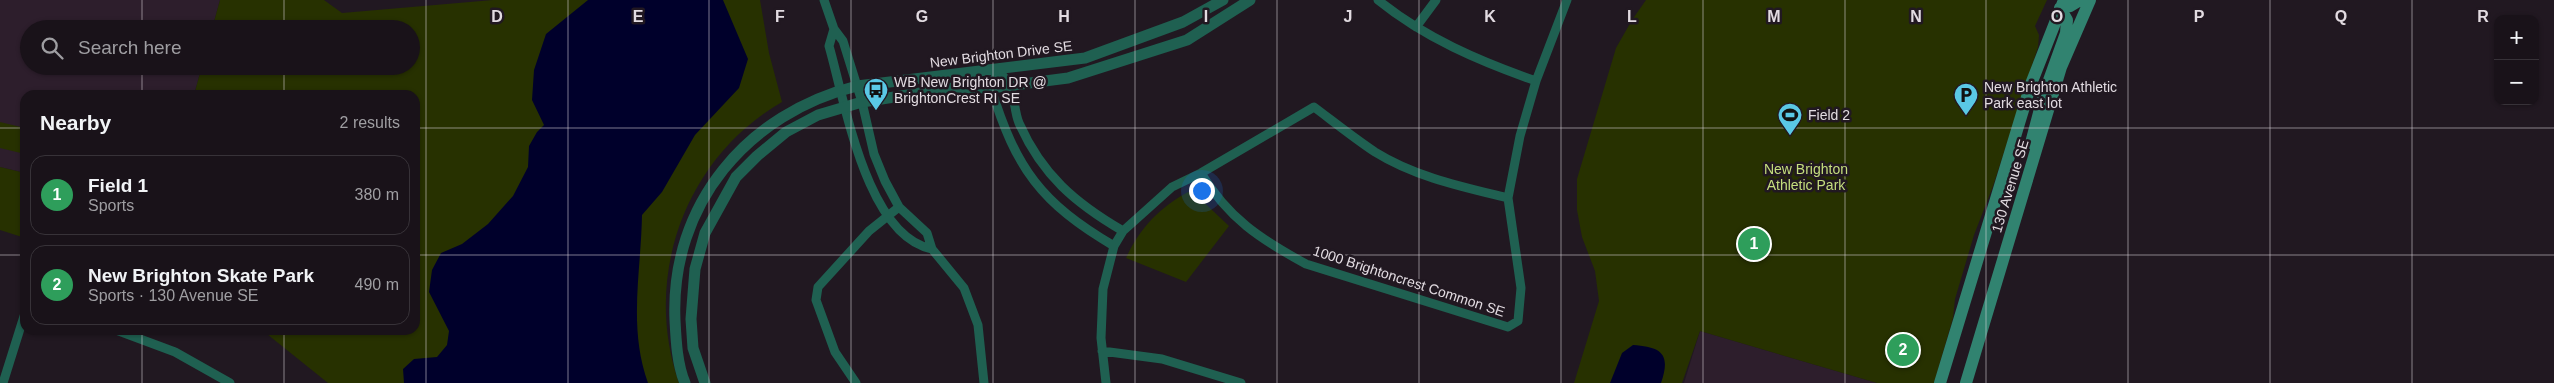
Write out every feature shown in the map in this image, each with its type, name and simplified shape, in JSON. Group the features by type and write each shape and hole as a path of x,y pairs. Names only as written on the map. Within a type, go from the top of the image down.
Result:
{"main road":[{"path":"2062,4 2070,6 2080,0"},
{"name":"130 Avenue SE","path":"1966,383 2061,67 2090,0"},
{"path":"2027,180 2035,125 2066,33 2067,20 2062,4"},
{"name":"130 Avenue SE","path":"1940,383 2031,84 2062,4"}],"street":[{"path":"824,0 834,29 843,41 862,102 874,154 885,181 900,207 926,233 932,249 964,288 978,325 984,383"},
{"name":"New Brighton Drive SE","path":"685,383 676,339 674,302 678,272 685,245 710,186 738,151 777,119 829,94 857,86 1085,58 1183,22 1223,0"},
{"name":"New Brighton Drive SE","path":"705,383 693,348 691,318 695,269 705,232 736,177 756,156 786,132 818,115 862,102 953,88 991,88 1068,78 1187,40 1250,0"},
{"path":"1378,0 1416,27 1453,49 1536,81"},
{"path":"1416,27 1436,0"},
{"name":"1000 Brightoncrest Common SE","path":"1201,173 1216,198 1242,224 1278,249 1306,264 1508,327 1518,321 1521,288 1508,198 1520,136 1536,81 1567,0"},
{"path":"834,29 829,46 860,161 887,216 918,246 932,249"},
{"path":"998,70 1010,85 1017,118 1028,143 1038,158 1072,197 1090,212 1124,231"},
{"path":"998,70 991,88 1010,142 1027,172 1052,203 1078,225 1114,246"},
{"path":"1106,383 1101,338 1103,289 1114,246 1124,231 1172,187 1201,173 1314,106 1376,152 1404,166 1443,182 1508,198"},
{"path":"856,383 835,352 816,300 818,287 869,231 900,207"},
{"path":"3,383 20,329"},
{"path":"129,335 175,352 230,383"},
{"path":"1102,351 1162,359 1241,383"}],"shaded area":[{"path":"0,0 220,0 214,20 20,20 20,75 200,75 195,90 20,90 20,172 0,167"},
{"path":"1700,331 1877,383 1684,383"}],"green space":[{"path":"220,0 324,0 342,13 493,0 760,0 769,53 782,102 748,126 720,155 697,188 680,224 670,262 666,302 669,343 679,383 328,383 268,335 420,335 420,90 195,90 200,75 420,75 420,20 214,20"},
{"name":"New Brighton Athletic Park","path":"1646,0 2047,0 2035,26 2039,35 2038,47 1993,186 1974,235 1955,299 1953,318 1934,383 1877,383 1700,331 1682,383 1574,383 1599,301 1595,271 1582,237 1577,210 1577,179 1616,48"},
{"path":"0,122 20,127 20,153 0,148"},
{"path":"0,167 20,172 20,236 0,230"},
{"path":"1188,192 1194,193 1229,226 1186,282 1126,258 1131,247 1151,220 1168,205"}],"water":[{"path":"588,0 723,0 748,59 739,88 695,135 662,192 642,215 637,321 638,341 648,383 404,383 403,369 414,359 437,357 447,345 449,331 429,292 432,270 441,253 462,244 488,224 513,196 528,167 529,146 537,132 544,125 532,100 534,70 546,34"},
{"path":"1633,345 1651,348 1662,354 1665,365 1661,383 1610,383 1622,353"}],"place":[{"name":"WB New Brighton DR @ BrightonCrest RI SE","path":"876,111"},
{"name":"New Brighton Athletic Park east lot","path":"1966,116"},
{"name":"Field 2","path":"1790,136"},
{"name":"Field 1","path":"1754,244"},
{"name":"New Brighton Skate Park","path":"1903,350"}]}
